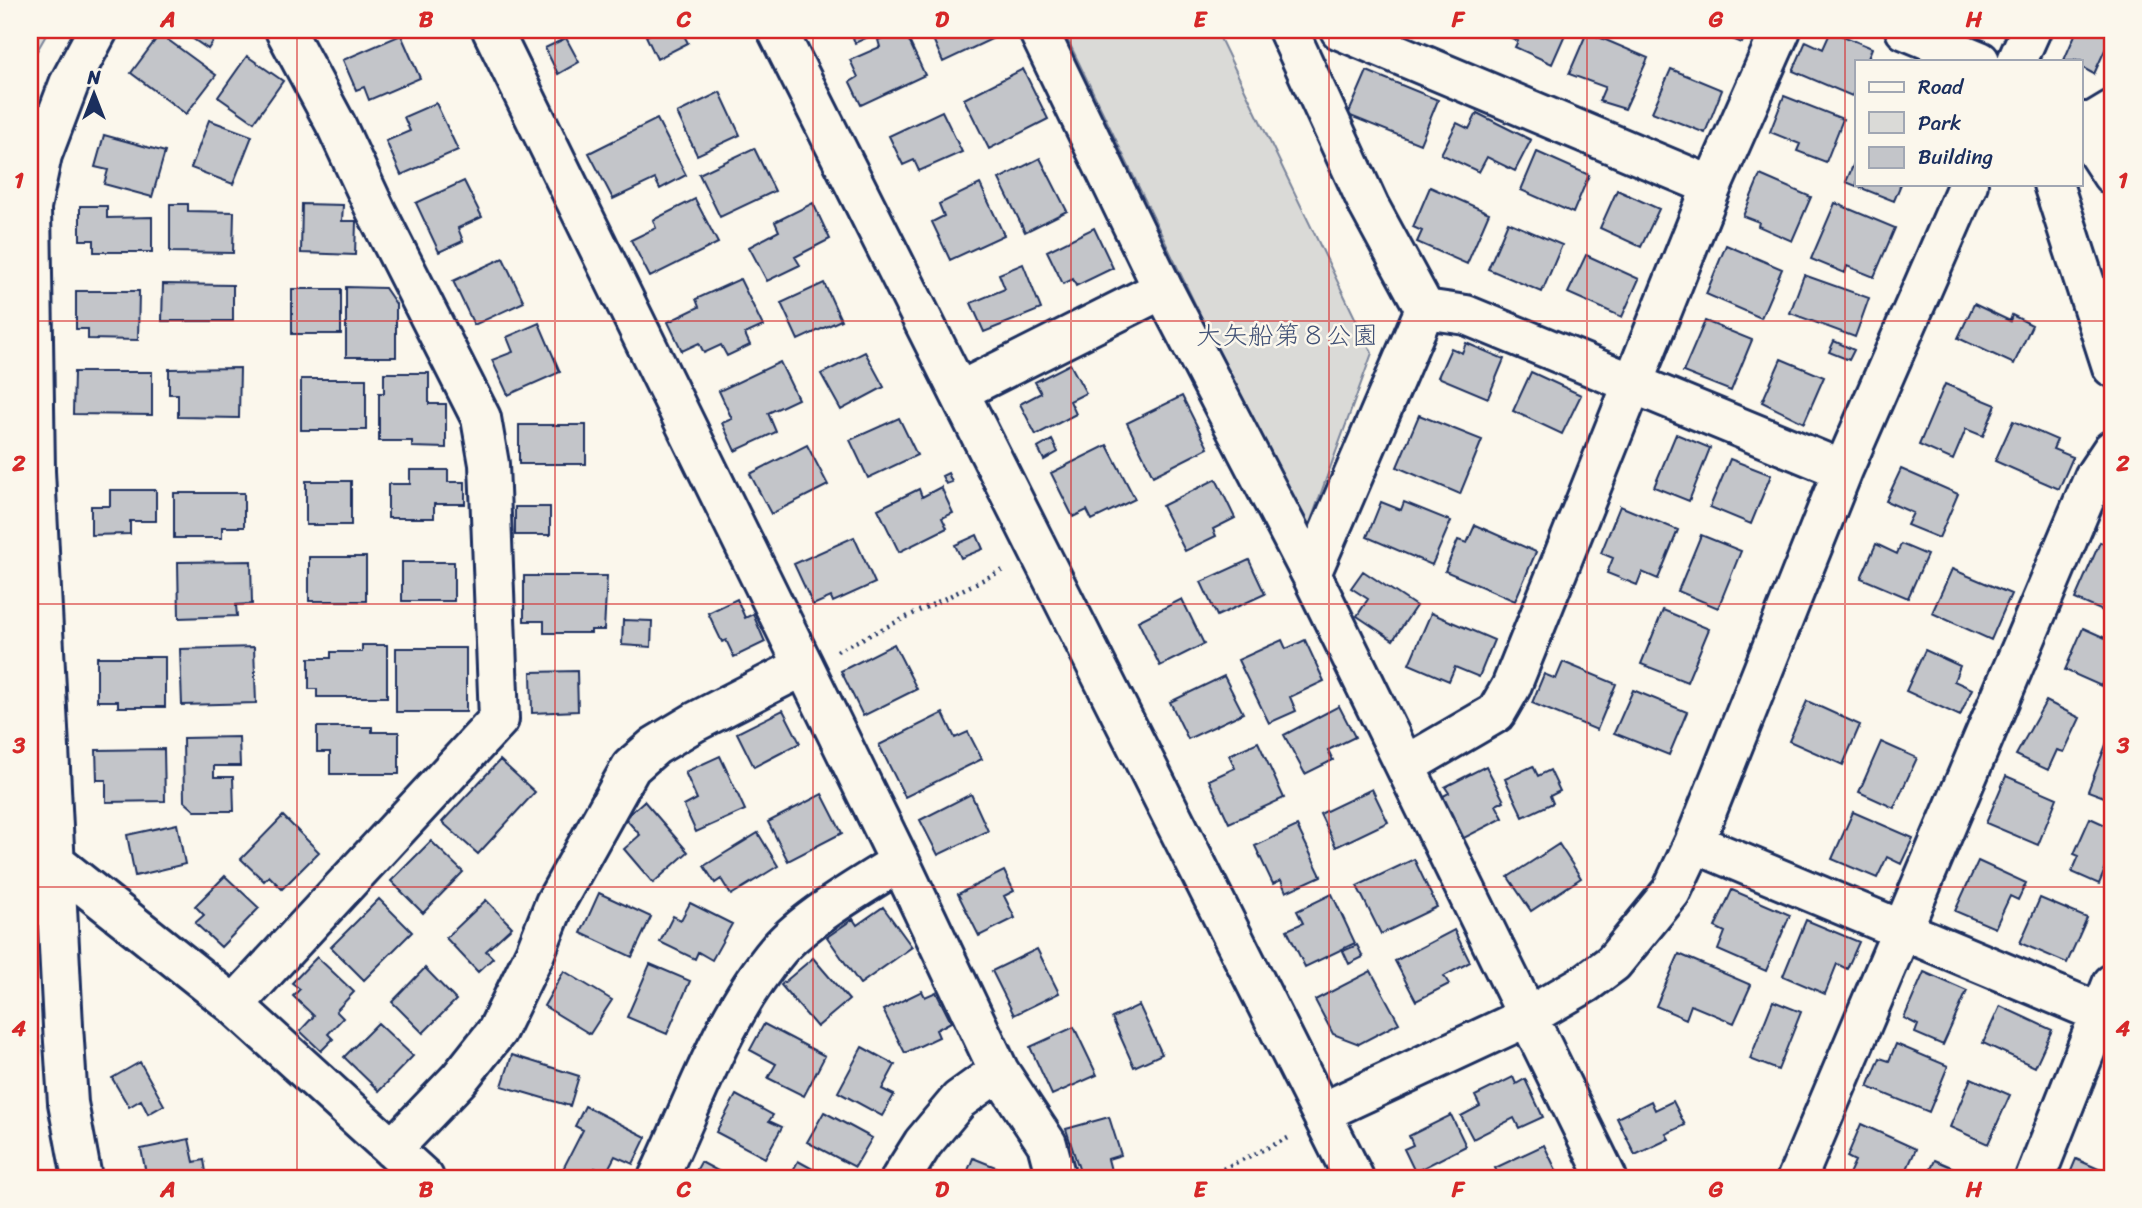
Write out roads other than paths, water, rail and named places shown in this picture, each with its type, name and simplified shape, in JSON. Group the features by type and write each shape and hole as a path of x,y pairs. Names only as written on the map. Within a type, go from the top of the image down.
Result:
{"street":[{"path":"82,1178 68,1103 35,471 31,207 41,155 69,84 98,30"},
{"path":"234,1005 499,719 489,464 481,418 376,211 336,125 285,30"},
{"path":"492,30 900,862 999,1071 1047,1144 1056,1178"},
{"path":"777,30 1354,1178"},
{"path":"1038,30 1163,289 1311,574 1607,1178"},
{"path":"1288,30 1369,206 1425,309"},
{"path":"1340,30 1712,186"},
{"path":"1405,766 1496,713 1511,687 1712,186 1781,30"},
{"path":"1905,30 1978,60"},
{"path":"2017,60 2031,30"},
{"path":"2082,122 2092,122 2112,110"},
{"path":"2082,140 2095,149 2112,175"},
{"path":"1325,1116 1529,1016 1586,983 1613,963 1671,892 1694,843 1843,470 1967,186"},
{"path":"2054,186 2112,367"},
{"path":"960,391 1163,289"},
{"path":"1311,574 1425,309"},
{"path":"1425,309 1466,315 1843,470"},
{"path":"1797,1178 2094,477 2112,450"},
{"path":"392,1149 458,1079 497,1031 535,953 555,903 587,840 631,767 655,746 695,722 804,666"},
{"path":"1694,843 1901,930 2106,999 2035,1178"},
{"path":"658,1178 733,1013 781,947 848,894 900,862"},
{"path":"57,864 234,1005 424,1178"},
{"path":"901,1178 923,1143 959,1100 999,1071"}],"park label":[{"name":"大矢船第８公園","path":"1287,335"}]}
